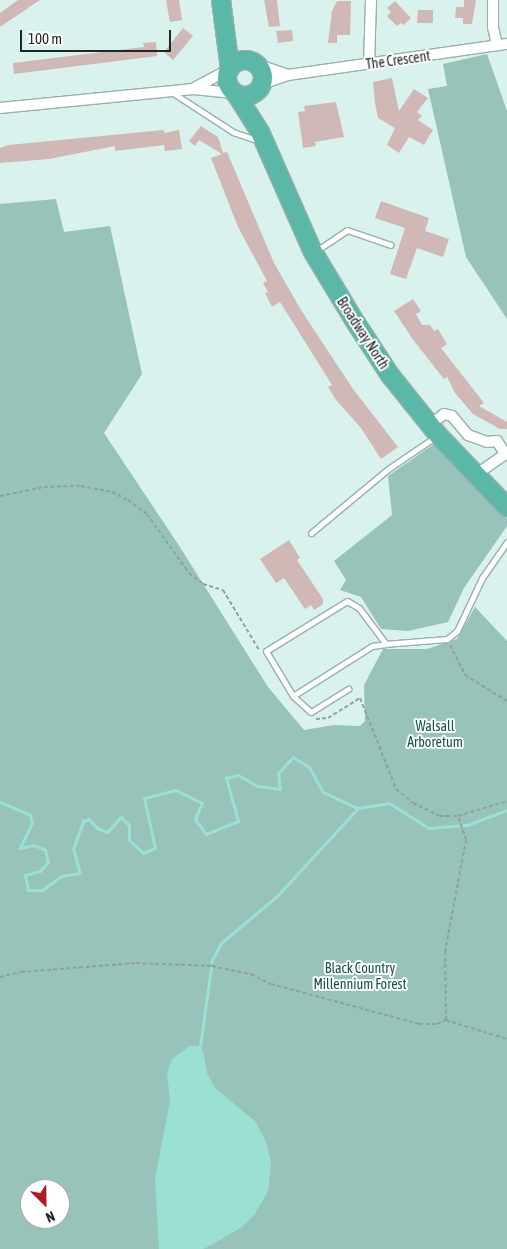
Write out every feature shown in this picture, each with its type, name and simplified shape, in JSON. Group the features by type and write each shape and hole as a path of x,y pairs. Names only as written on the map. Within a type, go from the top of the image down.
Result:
{"highway":[{"path":"221,0 227,35 228,85 235,93 250,95 261,85 262,74 227,35"},
{"path":"229,69 234,63 252,62"},
{"name":"Broadway North","path":"261,85 262,137"},
{"name":"Broadway North","path":"235,93 262,137 314,252 390,374 434,430 474,476 507,507"}],"street":[{"path":"369,64 371,0"},
{"path":"493,0 493,27 502,45"},
{"name":"The Crescent","path":"261,85 288,75 502,45"},
{"name":"The Crescent","path":"252,62 288,75"},
{"path":"192,88 229,69"},
{"path":"0,108 192,88 235,93"},
{"path":"434,430 444,414 452,416 468,435 487,442 498,441 506,453 474,476"}],"lane":[{"path":"169,91 233,132 262,137"},
{"path":"314,252 347,230 391,246"},
{"path":"311,533 434,430"},
{"path":"294,696 372,646 447,639 457,631 482,578 507,542"},
{"path":"348,689 311,712 294,696 266,651 347,602 359,608 384,644"}],"path":[{"path":"0,496 44,487 74,486 112,492 128,500 147,514 189,573 203,584 223,590 261,654"},
{"path":"447,639 465,675 507,701"},
{"path":"310,718 328,718 360,698 396,789 413,803 440,816 458,816 507,801"},
{"path":"446,1020 445,952 465,832 458,816"},
{"path":"0,977 21,972 136,963 212,966 251,974 271,984 420,1024 437,1024 446,1020 507,1039"}],"green space":[{"path":"487,54 507,111 507,319 466,257 428,89 447,86 443,64"},
{"path":"56,199 64,232 110,226 142,374 104,433 178,544 268,687 304,730 334,725 360,726 365,721 364,685 383,649 427,649 457,639 475,607 507,641 507,1249 0,1249 0,204"},
{"path":"434,444 507,519 507,526 464,588 448,622 408,631 381,629 361,597 340,590 346,580 334,561 392,515 388,476"}],"shaded area":[{"path":"190,1046 200,1046 204,1054 207,1073 215,1088 256,1122 266,1142 271,1163 268,1191 255,1214 242,1227 213,1244 203,1249 159,1249 155,1179 170,1101 167,1073 172,1059"}],"building":[{"path":"18,0 40,0 0,27 0,13"},
{"path":"166,0 179,0 182,20 170,22"},
{"path":"264,0 277,0 280,26 269,27"},
{"path":"464,0 476,0 472,24 463,24 463,18 455,18 456,7 464,7"},
{"path":"337,1 351,1 350,35 337,35 337,43 328,43 332,11"},
{"path":"395,1 411,18 404,25 401,23 397,26 387,16 391,12 387,8"},
{"path":"418,10 433,10 433,23 417,23"},
{"path":"183,28 193,36 173,60 164,52"},
{"path":"292,30 293,41 278,43 276,31"},
{"path":"156,42 157,56 14,74 13,63 144,47 143,43"},
{"path":"392,78 399,111 414,89 428,98 417,112 422,116 418,120 433,130 424,145 409,137 399,153 387,145 395,128 378,118 373,82"},
{"path":"336,102 344,137 315,142 316,146 303,148 298,112 305,111 304,106"},
{"path":"201,126 218,137 223,153 227,152 274,263 301,310 353,389 398,447 381,459 361,428 336,400 328,387 332,385 280,302 272,307 265,293 268,292 263,283 267,281 238,227 211,158 222,154 199,140 195,146 189,141"},
{"path":"164,130 164,133 179,130 182,149 165,151 164,145 115,151 115,146 49,159 0,163 0,148 9,145"},
{"path":"381,201 429,218 425,231 449,239 443,257 417,248 406,279 390,274 405,228 375,218"},
{"path":"413,299 421,311 416,314 422,325 430,325 434,331 438,329 447,344 441,348 484,403 479,406 507,422 507,429 500,429 473,414 455,393 447,377 444,379 414,341 394,311"},
{"path":"289,540 300,558 297,560 323,599 323,604 314,610 311,605 305,609 284,578 276,583 260,559"}],"waterway":[{"path":"0,802 30,815 32,823 20,848 34,845 45,850 48,862 40,871 25,875 28,890 42,890 61,876 80,873 73,849 83,821 89,819 97,828 107,832 121,817 129,825 129,840 143,853 155,848 144,798 176,790 202,803 195,819 206,834 238,821 226,778 238,775 257,786 280,789 278,773 293,757 309,767 323,792 358,808 389,803 429,828 467,825 507,810"},
{"path":"211,962 221,943 277,896 358,808"},
{"path":"200,1046 211,968"}],"park label":[{"name":"Walsall Arboretum","path":"435,734"},
{"name":"Black Country Millennium Forest","path":"360,976"}]}
